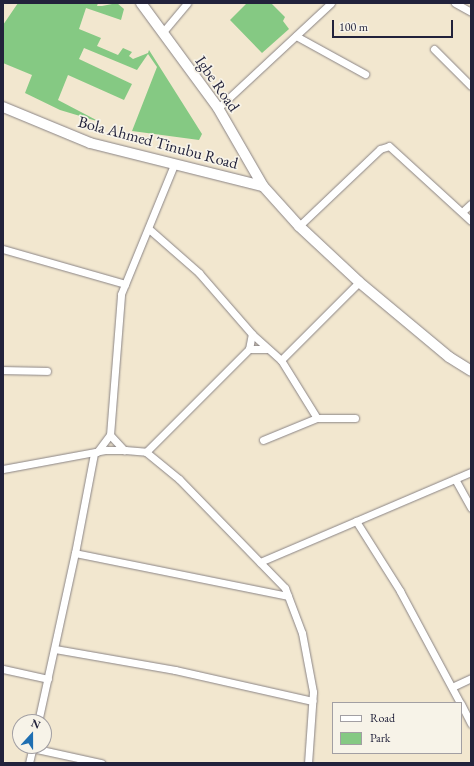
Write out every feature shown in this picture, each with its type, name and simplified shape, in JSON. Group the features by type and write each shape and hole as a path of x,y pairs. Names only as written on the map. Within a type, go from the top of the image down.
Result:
{"main road":[{"name":"Igbe Road","path":"141,3 218,108 263,186 299,226 359,282 449,357 471,371"},
{"name":"Bola Ahmed Tinubu Road","path":"3,107 90,144 263,186"}],"street":[{"path":"162,33 187,3"},
{"path":"218,108 331,3"},
{"path":"455,3 471,12"},
{"path":"296,36 365,74"},
{"path":"434,49 471,86"},
{"path":"299,226 380,148 389,146 471,221"},
{"path":"40,714 55,649 95,452 110,435 121,294 174,165"},
{"path":"462,212 471,204"},
{"path":"149,229 199,273 252,334 281,360 317,418"},
{"path":"3,248 124,284"},
{"path":"281,360 359,282"},
{"path":"146,452 249,349 252,334"},
{"path":"249,349 267,349"},
{"path":"3,370 47,371"},
{"path":"263,440 317,418 355,418"},
{"path":"110,435 124,450"},
{"path":"3,469 95,452 124,450 146,452 179,479 242,546 285,588 303,640 311,680 312,701 308,763"},
{"path":"260,562 471,472"},
{"path":"455,479 471,508"},
{"path":"356,521 400,591 460,702"},
{"path":"75,553 288,596"},
{"path":"55,649 175,670 312,701"},
{"path":"3,669 48,679"},
{"path":"452,687 471,678"},
{"path":"462,706 471,724"},
{"path":"52,752 100,763"}],"green space":[{"path":"18,3 98,3 97,6 102,6 117,3 124,9 121,20 86,8 79,29 101,38 97,46 118,55 123,48 132,52 129,56 133,59 148,53 149,50 202,134 199,140 132,131 157,67 148,54 137,70 84,48 79,59 132,84 124,100 68,75 58,100 100,122 60,110 25,93 32,75 3,63 3,25"},
{"path":"247,3 271,3 285,17 283,21 289,29 262,53 230,20"}]}
